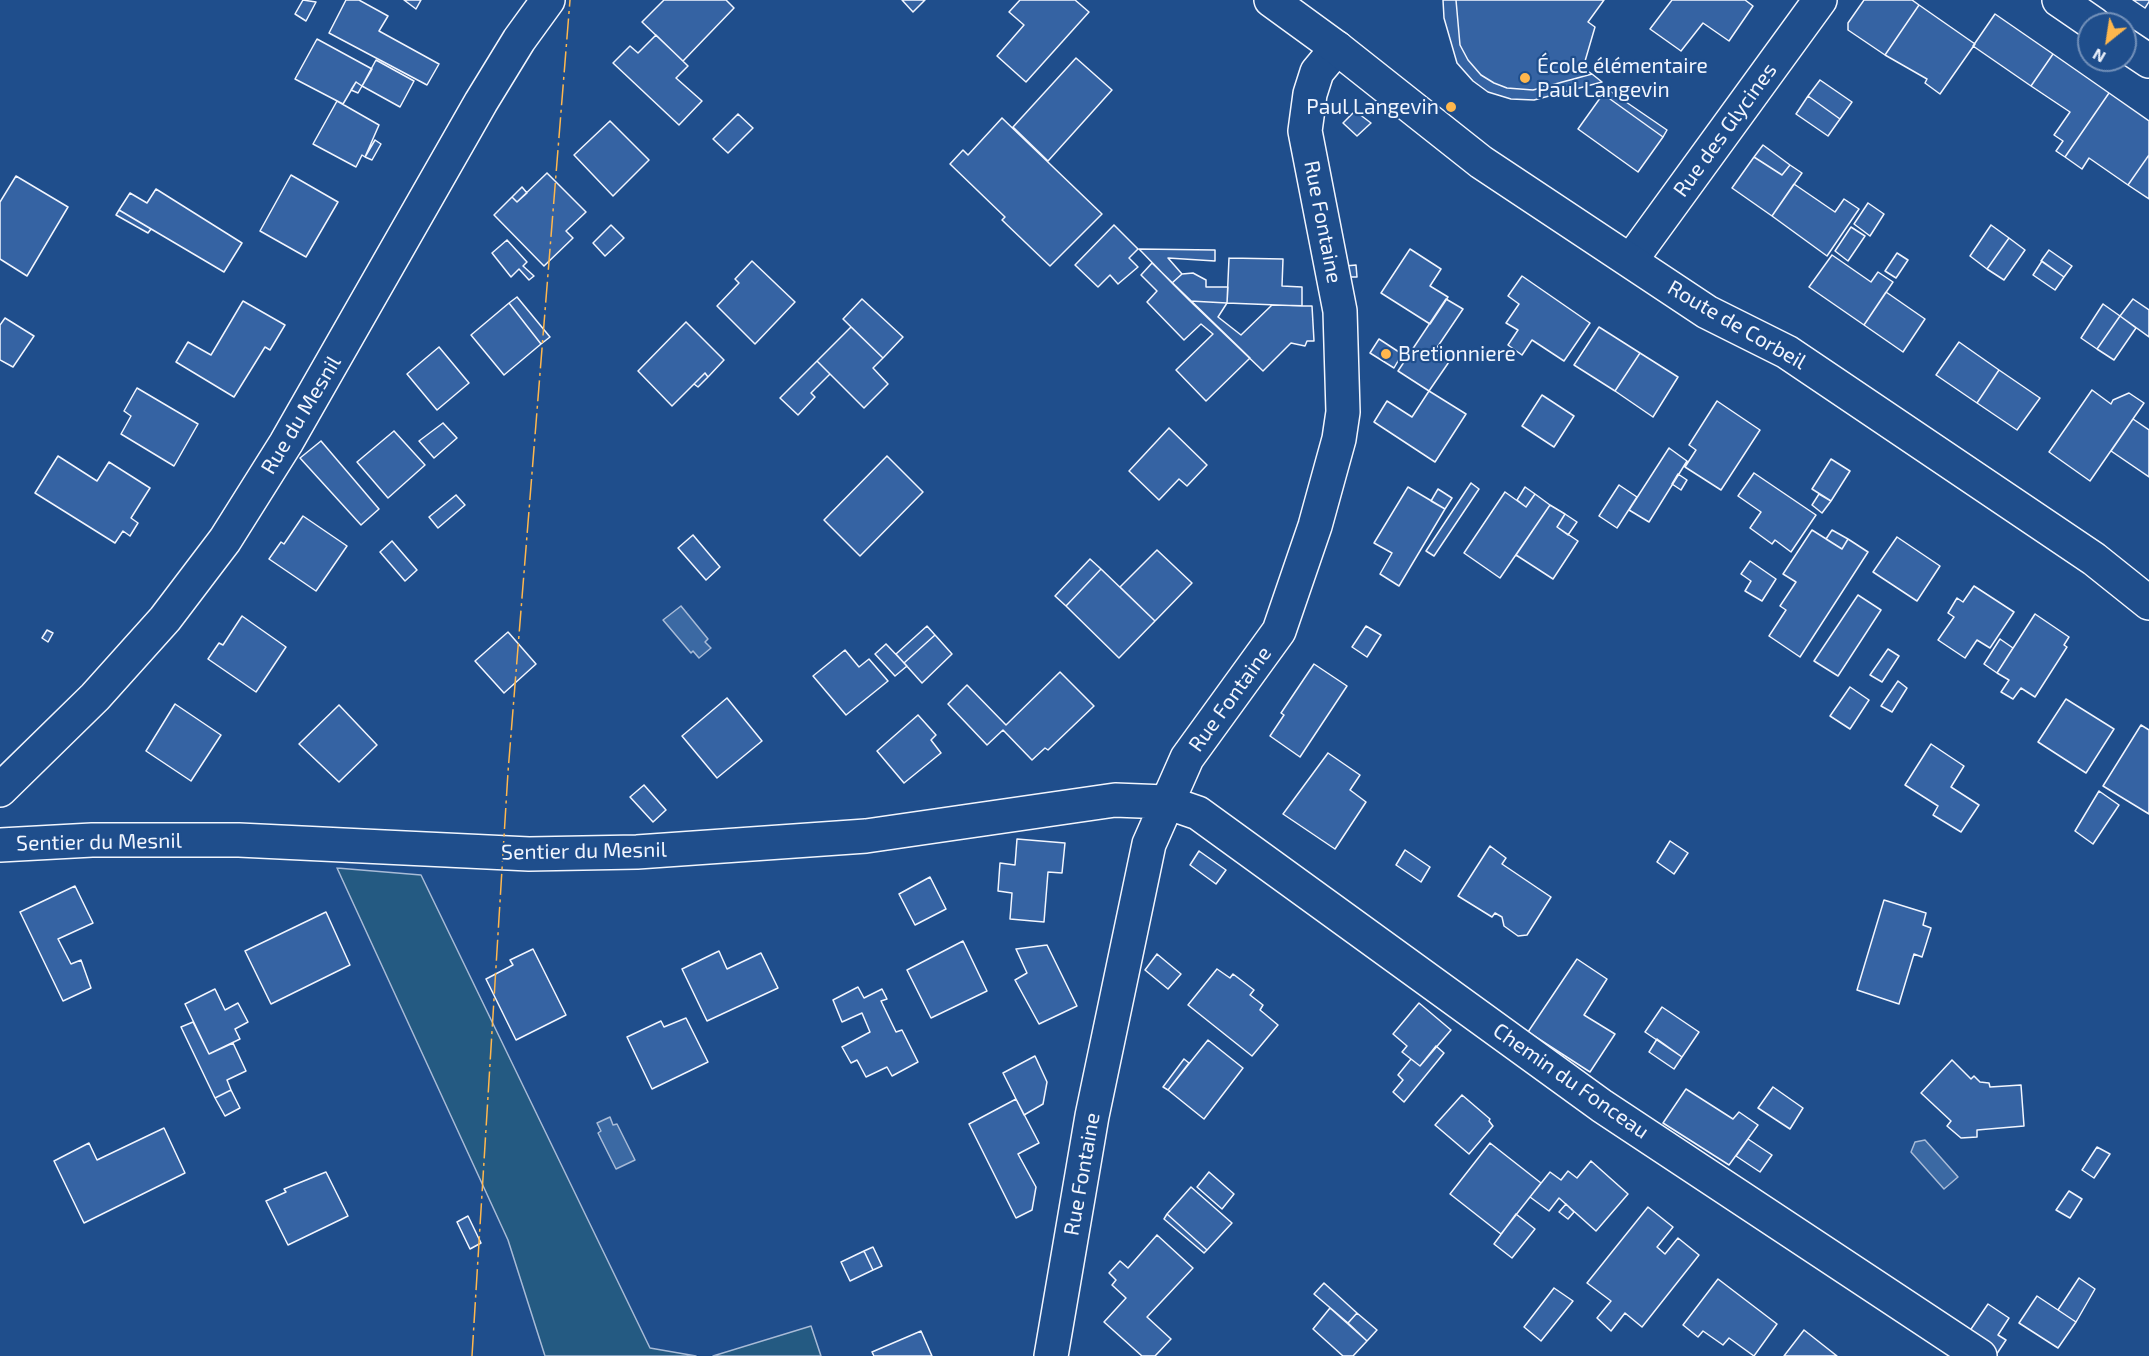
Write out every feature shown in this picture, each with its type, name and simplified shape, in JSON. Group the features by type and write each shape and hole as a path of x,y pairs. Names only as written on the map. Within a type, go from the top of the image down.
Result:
{"street":[{"name":"Rue du Mesnil","path":"0,790 95,697 165,619 225,540 292,433 481,102 519,40 548,0"},
{"name":"Route de Corbeil","path":"1271,0 1337,48 1481,162 1707,312 1787,352 2094,559 2149,603"},
{"name":"Rue des Glycines","path":"1631,260 1820,0"},
{"path":"2059,0 2077,12"},
{"name":"Rue Fontaine","path":"1052,1356 1092,1116 1149,843 1187,758 1279,631 1315,526 1339,439 1343,411 1340,311 1305,131 1310,94 1317,72 1337,48"},
{"name":"Sentier du Mesnil","path":"0,845 92,840 239,840 517,853 637,852 866,836 1115,800 1166,802"},
{"name":"Chemin du Fonceau","path":"1166,802 1198,813 1602,1106 1980,1356"}],"shaded area":[{"path":"681,606 708,639 705,642 711,648 699,658 693,651 691,653 663,620"},
{"path":"337,868 421,875 650,1348 696,1356 545,1356 508,1240"},
{"path":"610,1117 613,1125 617,1124 635,1160 616,1169 598,1133 601,1131 597,1123"},
{"path":"1925,1140 1958,1177 1944,1189 1911,1152 1915,1142"},
{"path":"811,1326 821,1356 713,1356"}],"building":[{"path":"303,0 316,2 306,21 295,14"},
{"path":"346,0 359,0 388,16 379,31 439,64 427,85 329,33"},
{"path":"404,0 421,0 416,9"},
{"path":"664,0 726,0 734,8 683,61 642,22"},
{"path":"902,0 925,0 913,12"},
{"path":"1020,0 1075,0 1089,12 1026,82 997,56 1024,25 1009,12"},
{"path":"1443,0 1456,0 1460,45 1468,60 1481,75 1494,83 1507,88 1533,90 1592,74 1602,82 1534,100 1511,99 1488,92 1473,81 1457,63 1444,18"},
{"path":"1456,0 1604,0 1588,22 1595,27 1583,68 1592,74 1533,90 1507,88 1494,83 1481,75 1468,60 1460,45"},
{"path":"1672,0 1745,0 1753,6 1729,41 1703,23 1681,51 1650,29"},
{"path":"1864,0 1912,0 1919,5 1885,55 1848,30 1848,23"},
{"path":"2133,0 2149,0 2149,2 2145,8"},
{"path":"1919,5 1975,44 1940,94 1925,83 1927,79 1885,55"},
{"path":"1995,14 2053,54 2031,86 1973,46"},
{"path":"656,35 688,66 676,78 702,101 679,125 613,63 630,46 638,53"},
{"path":"317,39 372,69 362,86 356,82 343,104 295,79"},
{"path":"2053,54 2109,93 2065,157 2056,151 2063,141 2054,135 2070,112 2031,86"},
{"path":"1076,58 1112,90 1048,161 1013,127"},
{"path":"376,60 414,81 400,107 362,86"},
{"path":"1820,80 1852,102 1840,119 1808,96"},
{"path":"356,82 362,86 358,93 351,90"},
{"path":"1607,89 1667,130 1663,137 1603,94"},
{"path":"2109,93 2149,121 2149,155 2128,185 2089,158 2082,169 2065,157"},
{"path":"1603,94 1663,137 1638,172 1578,129"},
{"path":"1808,96 1840,119 1828,136 1796,114"},
{"path":"337,101 379,125 365,157 362,155 356,167 313,144"},
{"path":"1355,111 1371,123 1357,136 1343,123"},
{"path":"738,114 753,128 728,153 713,139"},
{"path":"1002,118 1102,214 1050,266 1002,220 1005,217 950,164 963,150 968,155"},
{"path":"610,121 649,160 613,196 574,155"},
{"path":"375,140 381,144 372,160 365,157"},
{"path":"1763,145 1790,165 1782,175 1754,157"},
{"path":"2149,155 2149,199 2128,185"},
{"path":"1754,157 1782,175 1790,165 1802,173 1772,216 1732,188"},
{"path":"547,173 586,212 566,231 573,238 544,266 494,215 512,197 517,202"},
{"path":"291,175 338,202 306,257 260,231"},
{"path":"16,176 68,207 27,276 0,259 0,202"},
{"path":"1794,184 1835,212 1844,199 1859,209 1827,256 1772,216"},
{"path":"522,187 527,193 517,202 512,197"},
{"path":"156,189 242,243 224,272 119,210 130,193 147,203"},
{"path":"1868,203 1884,214 1870,236 1854,224"},
{"path":"119,210 151,229 148,233 116,215"},
{"path":"611,225 624,238 605,256 593,243"},
{"path":"1114,225 1138,249 1129,258 1138,267 1118,284 1110,275 1098,287 1075,265"},
{"path":"1991,225 2009,238 1987,269 1970,256"},
{"path":"1851,227 1865,236 1848,261 1835,251"},
{"path":"2009,238 2025,250 2004,280 1987,269"},
{"path":"507,240 527,262 523,266 534,276 529,280 519,269 511,277 492,253"},
{"path":"1139,249 1215,250 1215,261 1168,258 1182,274 1172,283"},
{"path":"1410,249 1441,269 1430,286 1448,297 1430,324 1381,293"},
{"path":"2049,250 2072,266 2064,277 2041,261"},
{"path":"1897,253 1908,260 1896,278 1885,271"},
{"path":"1832,255 1871,282 1878,272 1893,282 1864,325 1809,287"},
{"path":"1229,258 1283,259 1282,286 1302,287 1302,306 1227,303"},
{"path":"752,261 795,302 755,344 717,306 739,283 735,279"},
{"path":"2042,261 2064,277 2055,290 2033,275"},
{"path":"1152,263 1250,358 1206,401 1176,370 1213,334 1201,324 1184,340 1147,302 1157,291 1141,275"},
{"path":"1356,265 1357,277 1346,277 1345,266"},
{"path":"1193,273 1206,280 1206,287 1228,287 1227,303 1190,301 1172,283 1182,274"},
{"path":"1522,276 1590,323 1564,361 1532,340 1522,355 1508,345 1518,330 1506,323 1519,304 1508,296"},
{"path":"1886,292 1925,319 1903,352 1864,325"},
{"path":"517,297 550,337 541,344 509,303"},
{"path":"862,299 903,337 883,358 843,319"},
{"path":"1446,299 1463,309 1436,349 1451,359 1429,391 1398,371"},
{"path":"2133,299 2149,310 2149,337 2120,316"},
{"path":"243,301 285,325 270,350 265,347 234,397 176,362 188,342 211,355"},
{"path":"1190,301 1227,303 1218,317 1241,335 1272,305 1312,306 1314,341 1307,341 1305,346 1291,343 1263,371"},
{"path":"509,303 541,344 504,375 471,335"},
{"path":"2103,304 2120,316 2097,349 2081,338"},
{"path":"2120,316 2136,328 2114,360 2097,349"},
{"path":"5,318 34,336 13,367 0,360 0,325"},
{"path":"686,322 724,360 708,377 705,373 672,406 638,371"},
{"path":"851,327 883,358 873,368 888,384 864,408 817,361"},
{"path":"1599,327 1640,353 1615,391 1574,365"},
{"name":"Bretionniere","path":"1379,339 1402,354 1394,368 1370,353"},
{"path":"1959,342 1999,370 1977,403 1936,375"},
{"path":"439,347 469,383 437,410 407,374"},
{"path":"1640,353 1678,377 1653,417 1615,391"},
{"path":"817,361 830,374 811,393 815,397 798,415 780,398"},
{"path":"1999,370 2040,398 2017,430 1977,403"},
{"path":"705,373 708,377 698,387 694,384"},
{"path":"137,388 198,424 174,466 121,434 131,416 124,411"},
{"path":"2092,390 2111,404 2113,400 2129,393 2144,403 2090,481 2049,452"},
{"path":"1429,391 1466,414 1435,462 1374,422 1387,401 1412,417"},
{"path":"1542,395 1574,416 1554,447 1522,426"},
{"path":"1717,401 1760,430 1721,490 1685,467 1696,450 1689,445"},
{"path":"2133,419 2149,430 2149,477 2111,451"},
{"path":"443,423 457,438 434,458 419,441"},
{"path":"1169,428 1207,465 1187,486 1179,479 1159,500 1129,471"},
{"path":"394,431 425,465 388,498 357,462"},
{"path":"321,441 379,509 361,525 300,458"},
{"path":"1669,448 1687,461 1649,522 1629,510"},
{"path":"58,456 97,481 109,462 150,488 131,518 138,523 130,536 123,531 115,543 35,493"},
{"path":"887,456 923,492 860,556 824,520"},
{"path":"1831,459 1850,471 1831,501 1812,489"},
{"path":"1754,473 1816,515 1791,552 1775,540 1772,544 1750,528 1761,512 1738,496"},
{"path":"1678,474 1687,480 1681,490 1672,484"},
{"path":"1471,483 1479,489 1434,556 1426,551"},
{"path":"1619,485 1637,497 1617,528 1599,516"},
{"path":"1408,487 1445,509 1399,586 1380,574 1392,553 1374,543"},
{"path":"1525,487 1535,494 1526,507 1517,500"},
{"path":"1438,489 1452,498 1445,509 1431,501"},
{"path":"1505,492 1526,507 1535,494 1550,505 1500,578 1464,553"},
{"path":"1819,494 1831,501 1822,513 1812,505"},
{"path":"456,495 465,505 438,528 429,517"},
{"path":"1550,505 1565,514 1557,527 1578,541 1553,579 1516,555"},
{"path":"1565,514 1577,522 1568,535 1557,527"},
{"path":"303,516 347,546 316,591 269,559 281,542 284,544"},
{"path":"1812,530 1842,549 1848,539 1868,552 1800,657 1769,636 1786,610 1780,606 1796,582 1783,574"},
{"path":"1832,530 1848,539 1842,549 1826,539"},
{"path":"693,535 720,567 706,580 678,548"},
{"path":"1897,537 1940,566 1917,601 1873,572"},
{"path":"392,541 417,570 405,581 380,552"},
{"path":"1157,550 1192,583 1155,621 1120,587"},
{"path":"1090,559 1101,569 1066,606 1055,596"},
{"path":"1750,561 1776,579 1762,601 1745,591 1751,581 1741,574"},
{"path":"1101,569 1155,621 1119,658 1066,606"},
{"path":"1974,586 2014,612 1990,648 1977,640 1965,658 1938,640 1954,617 1948,613 1957,598 1963,602"},
{"path":"1858,595 1881,610 1838,676 1814,661"},
{"path":"2035,614 2069,637 2064,645 2067,647 2035,697 2021,688 2013,699 2001,692 2009,680 1997,673"},
{"path":"242,616 286,647 256,692 208,659 219,643 223,645"},
{"path":"927,626 935,635 904,663 896,654"},
{"path":"1366,626 1381,635 1367,657 1352,647"},
{"path":"47,630 53,633 48,642 42,638"},
{"path":"508,632 536,664 504,693 475,661"},
{"path":"935,635 952,654 922,683 904,663"},
{"path":"2000,639 2013,648 1997,673 1984,664"},
{"path":"886,644 907,666 895,676 875,654"},
{"path":"1888,649 1899,656 1882,682 1870,675"},
{"path":"845,650 859,667 869,659 888,681 846,715 813,676"},
{"path":"1314,664 1347,686 1300,757 1270,736 1284,715 1281,713"},
{"path":"1060,672 1094,706 1048,750 1045,748 1032,760 1003,730 987,745 948,704 967,685 1006,725"},
{"path":"1898,681 1907,688 1892,712 1881,706"},
{"path":"1850,687 1869,700 1850,729 1830,716"},
{"path":"727,698 762,741 717,778 682,736"},
{"path":"2066,699 2114,729 2086,773 2038,742"},
{"path":"175,704 221,735 191,781 146,751"},
{"path":"339,705 377,745 339,782 299,744"},
{"path":"918,715 936,735 931,740 941,753 904,783 877,751"},
{"path":"2141,725 2149,730 2149,814 2103,786"},
{"path":"1931,744 1964,766 1951,787 1979,805 1961,832 1933,815 1938,806 1905,785"},
{"path":"1328,753 1360,775 1350,790 1366,802 1335,849 1283,814"},
{"path":"644,785 666,810 653,822 630,797"},
{"path":"2099,791 2119,805 2093,844 2075,831"},
{"path":"1017,839 1065,843 1062,873 1048,872 1044,922 1010,919 1012,893 998,891 1000,863 1015,865"},
{"path":"1670,841 1688,853 1674,874 1657,862"},
{"path":"1490,846 1506,858 1502,864 1551,897 1527,935 1518,936 1504,926 1502,917 1495,913 1492,917 1458,896"},
{"path":"1405,850 1430,867 1421,882 1396,865"},
{"path":"1199,851 1226,870 1216,884 1190,865"},
{"path":"930,877 946,909 915,925 899,894"},
{"path":"75,886 93,923 58,939 71,964 81,960 91,988 63,1001 20,912"},
{"path":"1884,900 1926,913 1923,925 1931,928 1922,957 1914,954 1899,1004 1857,990"},
{"path":"326,912 350,965 271,1004 245,951"},
{"path":"963,941 987,991 931,1018 907,970"},
{"path":"1047,945 1077,1006 1039,1024 1015,980 1027,973 1016,949"},
{"path":"533,949 566,1015 516,1040 486,979 513,965 510,960"},
{"path":"719,951 727,969 761,953 778,988 707,1021 682,969"},
{"path":"1157,954 1181,974 1168,989 1145,970"},
{"path":"1577,959 1607,979 1584,1015 1615,1034 1590,1072 1528,1032"},
{"path":"1217,969 1230,978 1233,974 1254,990 1250,995 1263,1005 1260,1010 1278,1025 1252,1056 1188,1005"},
{"path":"858,987 864,998 882,989 887,999 881,1001 896,1032 902,1030 918,1062 892,1076 887,1067 866,1077 857,1060 851,1063 842,1047 870,1032 862,1013 842,1022 833,1000"},
{"path":"215,989 225,1010 238,1003 248,1022 235,1029 240,1039 209,1054 185,1004"},
{"path":"1419,1003 1451,1030 1420,1066 1402,1052 1407,1046 1393,1034"},
{"path":"1662,1007 1699,1032 1682,1057 1645,1032"},
{"path":"686,1018 708,1062 652,1089 627,1037 661,1021 664,1027"},
{"path":"193,1022 209,1054 233,1043 246,1071 227,1080 231,1090 215,1098 181,1027"},
{"path":"1657,1039 1682,1057 1674,1069 1649,1052"},
{"path":"1208,1040 1243,1068 1204,1119 1168,1090"},
{"path":"1436,1046 1444,1053 1404,1102 1393,1092 1403,1080 1398,1075 1411,1059 1420,1066"},
{"path":"1035,1056 1047,1082 1043,1104 1024,1115 1003,1073"},
{"path":"1184,1059 1189,1063 1168,1090 1163,1087"},
{"path":"1952,1060 1971,1079 1974,1076 1980,1082 1989,1083 1990,1087 2021,1085 2024,1126 1977,1130 1977,1137 1961,1138 1947,1126 1951,1121 1921,1093"},
{"path":"1773,1087 1803,1108 1790,1129 1758,1108"},
{"path":"1686,1089 1733,1119 1739,1112 1758,1125 1729,1165 1663,1123"},
{"path":"231,1090 240,1108 225,1116 215,1098"},
{"path":"1462,1095 1490,1119 1493,1126 1469,1154 1435,1125"},
{"path":"1016,1099 1039,1143 1018,1154 1036,1187 1032,1210 1016,1218 969,1124"},
{"path":"164,1128 185,1173 84,1223 54,1161 89,1143 97,1160"},
{"path":"1748,1139 1772,1155 1760,1172 1736,1156"},
{"path":"1490,1143 1541,1183 1501,1234 1450,1194"},
{"path":"2097,1147 2110,1154 2094,1178 2082,1170"},
{"path":"1591,1161 1628,1194 1596,1231 1559,1198 1549,1211 1530,1197 1550,1172 1561,1180 1568,1171 1577,1178"},
{"path":"326,1172 348,1216 288,1245 266,1201 286,1192 284,1189"},
{"path":"1209,1172 1234,1194 1222,1209 1197,1187"},
{"path":"1191,1187 1232,1223 1207,1250 1167,1214"},
{"path":"2069,1191 2082,1199 2070,1218 2056,1210"},
{"path":"1566,1204 1574,1212 1568,1219 1559,1212"},
{"path":"1648,1207 1673,1227 1657,1247 1665,1254 1678,1238 1699,1255 1642,1327 1625,1313 1611,1331 1597,1318 1611,1301 1587,1283"},
{"path":"1167,1214 1207,1250 1204,1253 1164,1219"},
{"path":"1516,1214 1535,1229 1512,1258 1494,1244"},
{"path":"468,1216 481,1243 470,1249 457,1222"},
{"path":"1157,1235 1193,1268 1147,1317 1171,1339 1155,1356 1142,1356 1104,1322 1126,1298 1112,1285 1116,1280 1109,1273 1120,1261 1128,1268"},
{"path":"873,1247 882,1266 873,1270 864,1251"},
{"path":"864,1251 873,1270 850,1281 841,1262"},
{"path":"2079,1278 2095,1289 2076,1322 2058,1310"},
{"path":"1718,1279 1777,1324 1754,1356 1729,1338 1723,1345 1703,1331 1698,1337 1683,1325"},
{"path":"1324,1283 1357,1313 1348,1323 1314,1294"},
{"path":"1554,1288 1573,1301 1541,1341 1524,1327"},
{"path":"2037,1296 2076,1322 2058,1348 2019,1323"},
{"path":"1988,1304 2009,1318 1998,1335 2006,1340 1996,1355 1967,1335"},
{"path":"1330,1308 1367,1341 1353,1356 1343,1356 1313,1329"},
{"path":"1357,1313 1377,1330 1367,1341 1348,1323"},
{"path":"1804,1330 1837,1356 1784,1356"},
{"path":"921,1331 932,1356 874,1356 872,1352"}],"power":[{"path":"472,1356 508,772 570,0"}],"place":[{"name":"École élémentaire Paul Langevin","path":"1525,78"},
{"name":"Paul Langevin","path":"1451,107"},
{"name":"Bretionniere","path":"1386,354"}]}
